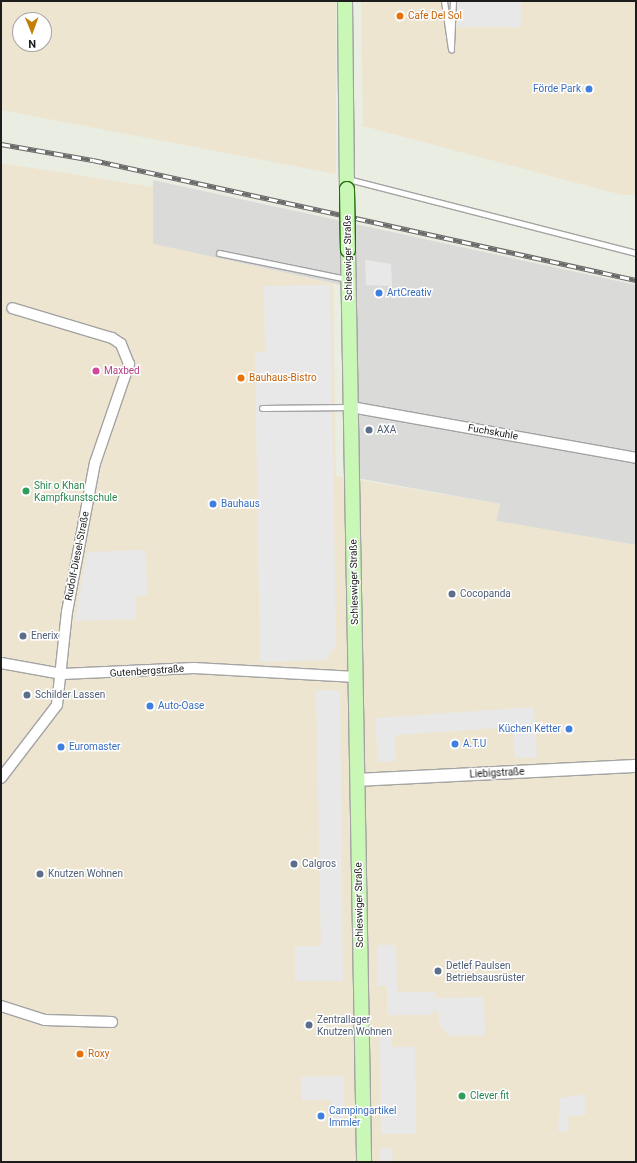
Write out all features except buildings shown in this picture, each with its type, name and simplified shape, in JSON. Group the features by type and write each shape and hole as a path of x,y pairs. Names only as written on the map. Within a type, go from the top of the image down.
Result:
{"main road":[{"name":"Schleswiger Straße","path":"345,1 348,279 364,1162"}],"street":[{"name":"Rudolf-Diesel-Straße","path":"12,308 112,338 124,349 129,364 95,463 67,612 62,674"},
{"name":"Fuchskuhle","path":"351,406 636,458"},
{"name":"Gutenbergstraße","path":"1,663 62,674 194,668 356,677"},
{"path":"1,778 57,705 62,674"},
{"name":"Liebigstraße","path":"358,780 636,766"},
{"path":"1,1006 45,1020 112,1022"}],"lane":[{"path":"444,1 451,49 453,1"},
{"path":"347,184 636,253"},
{"path":"219,253 348,279"},
{"path":"262,408 351,406"}],"shaded area":[{"path":"1,1 336,1 336,174 1,110"},
{"path":"361,1 636,1 636,195 622,195 363,126"},
{"path":"457,1 521,1 521,27 457,27"},
{"path":"1,163 153,187 153,244 333,283 336,476 500,504 496,521 636,545 636,1162 1,1162"},
{"path":"153,180 636,285 636,545 496,521 500,504 346,476 341,285 153,244"},
{"path":"365,260 391,264 392,286 366,285"},
{"path":"330,285 336,645 326,660 260,662 255,353 265,352 264,286"},
{"path":"146,550 147,595 135,596 136,619 75,621 87,552"},
{"path":"316,690 340,690 343,981 295,981 295,946 321,946"},
{"path":"534,707 537,757 515,758 513,727 395,735 396,761 378,762 375,718"},
{"path":"377,945 396,945 397,992 436,992 436,998 484,997 485,1035 450,1036 439,1024 439,1014 434,1009 432,1015 387,1015 387,986 377,986"},
{"path":"380,1034 391,1034 392,1047 415,1047 416,1134 381,1134"},
{"path":"344,1076 344,1124 332,1124 332,1100 302,1100 301,1077"},
{"path":"586,1094 586,1115 568,1116 569,1131 558,1131 560,1098"},
{"path":"383,1148 389,1148 393,1152 393,1158 389,1162 383,1162 379,1158 379,1152"}],"railway":[{"path":"1,144 93,160 636,280"}],"place":[{"name":"Cafe Del Sol","path":"400,16"},
{"name":"Förde Park","path":"589,89"},
{"name":"ArtCreativ","path":"379,293"},
{"name":"Maxbed","path":"96,371"},
{"name":"Bauhaus-Bistro","path":"241,378"},
{"name":"AXA","path":"369,430"},
{"name":"Shir o Khan Kampfkunstschule","path":"26,491"},
{"name":"Bauhaus","path":"213,504"},
{"name":"Cocopanda","path":"452,594"},
{"name":"Enerix","path":"23,636"},
{"name":"Schilder Lassen","path":"27,695"},
{"name":"Auto-Oase","path":"150,706"},
{"name":"Küchen Ketter","path":"569,729"},
{"name":"A.T.U","path":"455,744"},
{"name":"Euromaster","path":"61,747"},
{"name":"Calgros","path":"294,864"},
{"name":"Knutzen Wohnen","path":"40,874"},
{"name":"Detlef Paulsen Betriebsausrüster","path":"438,971"},
{"name":"Zentrallager Knutzen Wohnen","path":"309,1025"},
{"name":"Roxy","path":"80,1054"},
{"name":"Clever fit","path":"462,1096"},
{"name":"Campingartikel Immler","path":"321,1116"}]}
